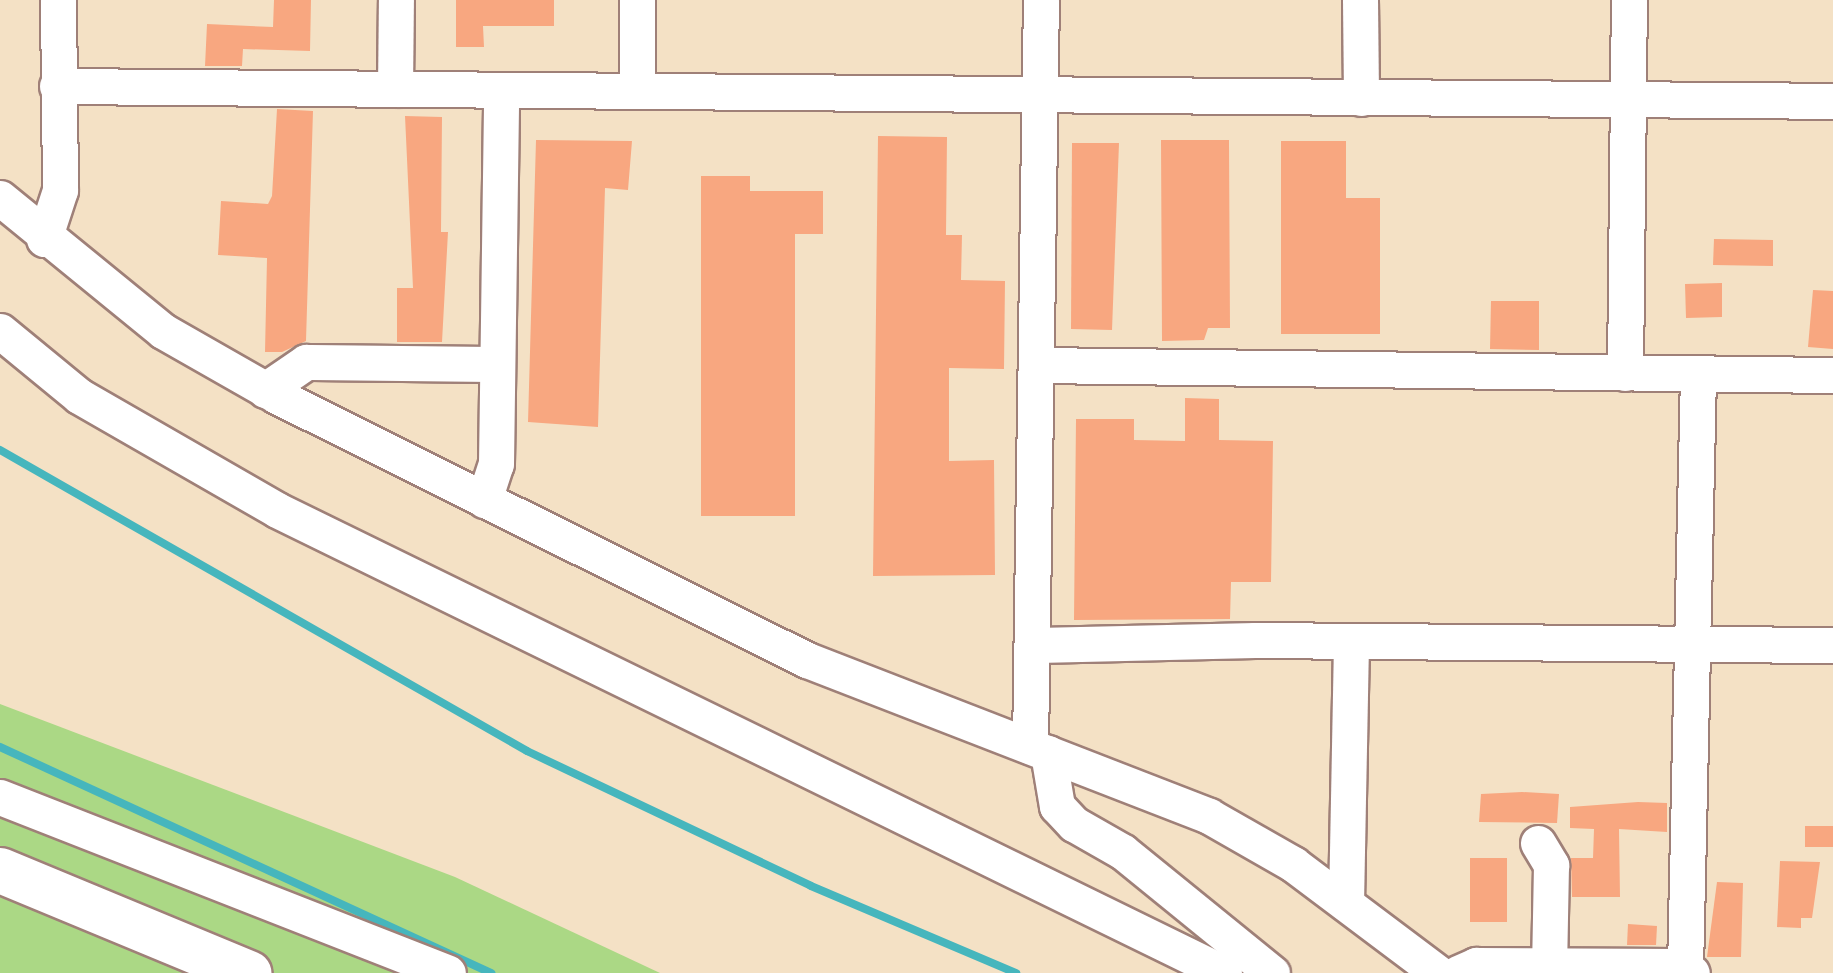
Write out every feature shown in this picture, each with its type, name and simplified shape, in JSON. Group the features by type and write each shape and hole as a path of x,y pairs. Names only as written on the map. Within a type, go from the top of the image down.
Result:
{"main road":[{"path":"0,870 248,973"}],"street":[{"path":"44,239 60,190 58,0"},
{"path":"395,89 396,0"},
{"path":"637,0 638,92"},
{"path":"1041,0 1036,365 1039,749 1057,806 1074,824 1123,852 1272,973"},
{"path":"1360,0 1361,98"},
{"path":"1625,372 1628,0"},
{"path":"57,86 1833,101"},
{"path":"484,500 496,464 501,90"},
{"path":"0,198 44,239 163,331 266,390 807,660 1210,816 1293,864 1438,973"},
{"path":"0,331 79,396 278,510 1224,973"},
{"path":"266,390 306,362 497,364"},
{"path":"1036,365 1833,375"},
{"path":"1458,973 1476,965 1688,972 1698,374"},
{"path":"1036,645 1351,641 1833,646"},
{"path":"1346,904 1351,641"},
{"path":"0,797 448,973"},
{"path":"1538,844 1551,865 1549,965"}],"green space":[{"path":"0,704 455,877 660,973 0,973"}],"building":[{"path":"274,0 311,0 310,51 243,49 242,66 205,66 207,24 273,27"},
{"path":"456,0 554,0 554,26 483,26 484,47 456,47"},
{"path":"277,109 313,111 306,341 282,352 265,352 267,258 218,255 221,201 268,204 272,196"},
{"path":"405,116 442,117 441,232 448,232 442,342 397,342 397,288 413,288"},
{"path":"878,136 947,137 946,235 962,235 961,280 1005,281 1004,369 949,368 949,461 994,460 995,575 873,576"},
{"path":"536,140 632,141 628,190 605,188 598,427 528,422"},
{"path":"1161,140 1229,140 1230,328 1208,328 1204,340 1162,341"},
{"path":"1281,141 1346,141 1346,198 1380,198 1380,334 1281,334"},
{"path":"1072,143 1119,143 1112,330 1071,329"},
{"path":"701,176 750,176 750,191 823,191 823,234 795,234 795,516 701,516"},
{"path":"1714,239 1773,240 1773,266 1713,265"},
{"path":"1722,283 1722,317 1686,318 1685,284"},
{"path":"1813,290 1833,291 1833,349 1808,347"},
{"path":"1491,301 1539,301 1539,350 1490,349"},
{"path":"1185,398 1219,399 1219,440 1273,441 1271,582 1231,582 1230,619 1074,620 1076,419 1134,419 1134,440 1185,441"},
{"path":"1481,794 1559,794 1557,823 1479,822"},
{"path":"1667,803 1667,832 1619,829 1620,897 1572,897 1571,858 1593,858 1594,829 1570,828 1570,807"},
{"path":"1805,826 1833,826 1833,847 1805,847"},
{"path":"1470,858 1507,858 1507,922 1470,922"},
{"path":"1780,861 1820,862 1812,918 1801,918 1801,928 1777,927"},
{"path":"1717,882 1743,883 1741,957 1707,957"},
{"path":"1628,924 1657,926 1656,945 1627,945"}],"waterway":[{"path":"0,450 527,751 811,886 1016,973"},
{"path":"0,747 491,973"}]}
